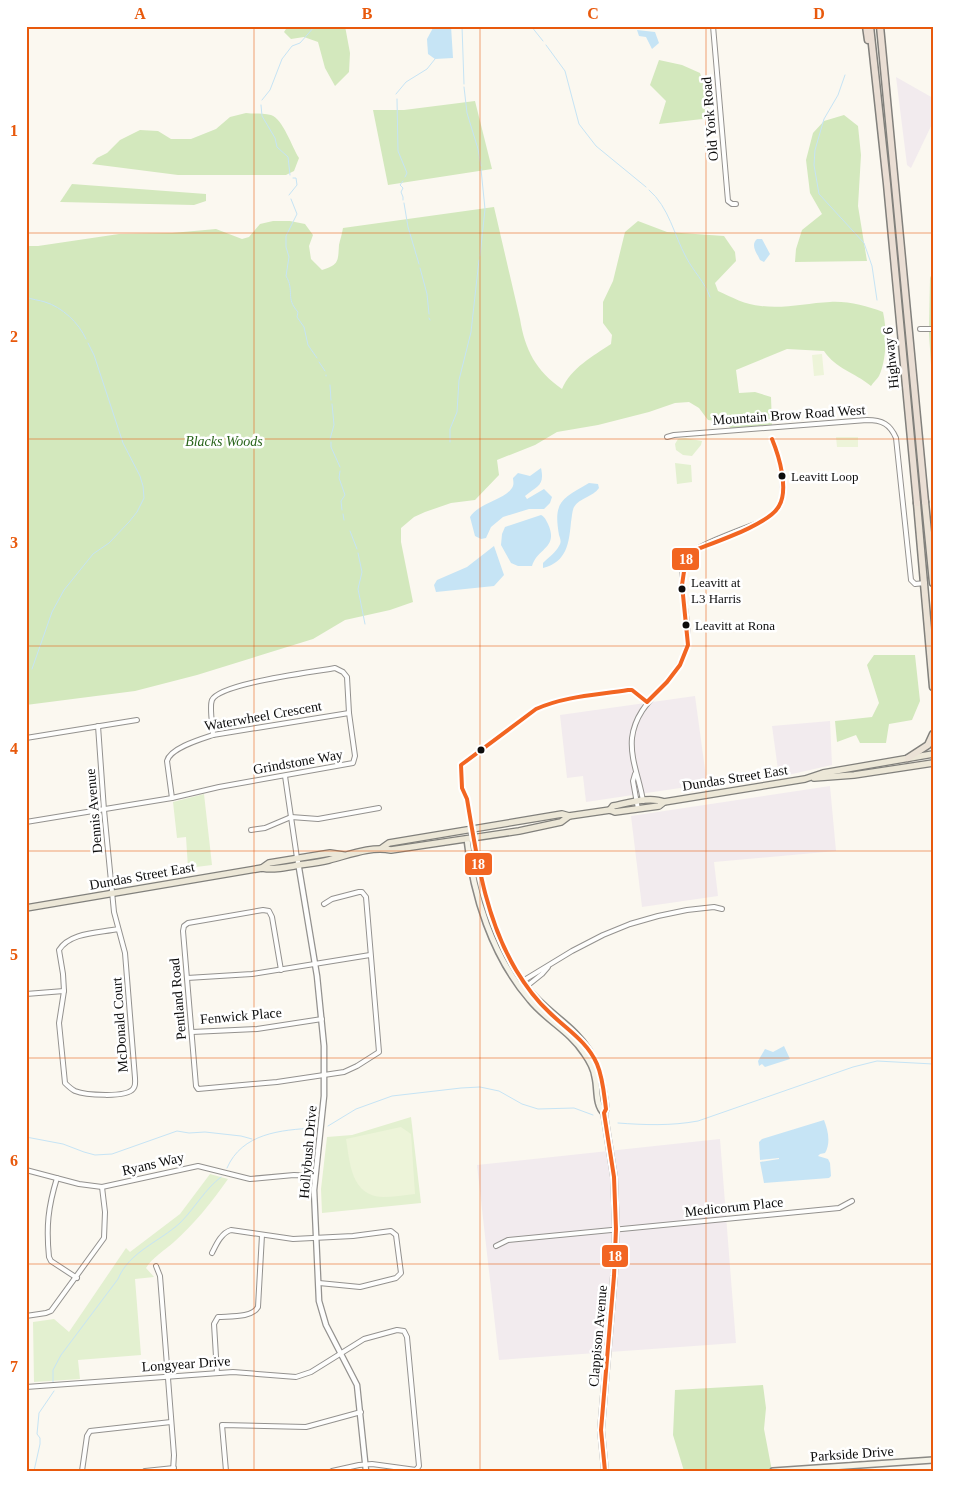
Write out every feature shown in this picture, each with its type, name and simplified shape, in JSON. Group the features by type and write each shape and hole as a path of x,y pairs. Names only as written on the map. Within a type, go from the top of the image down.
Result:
{"highway":[{"path":"866,26 869,50 875,66"},
{"name":"Highway 6","path":"870,26 925,583 929,592 933,687"},
{"name":"Highway 6","path":"882,26 933,583"},
{"path":"908,758 928,745 933,734"}],"main road":[{"name":"Dundas Street East","path":"610,810 613,806 636,802 644,805 658,806 664,802 810,778 822,773 933,754"},
{"name":"Dundas Street East","path":"810,778 822,779 933,763"},
{"name":"Dundas Street East","path":"382,848 388,843 465,829 562,814 569,816 610,810 616,812 638,809 644,805"},
{"name":"Dundas Street East","path":"26,908 262,868 271,870 298,866 382,848 391,850 519,831 561,822 569,816"},
{"name":"Clappison Avenue","path":"472,828 470,838 472,872 485,920 498,951 542,1013 588,1053 600,1090 600,1109 604,1113 614,1177 616,1229 614,1276 601,1430 605,1471"},
{"name":"Dundas Street East","path":"262,868 269,863 297,858 330,853 343,855"},
{"name":"Parkside Drive","path":"773,1471 933,1460"}],"street":[{"name":"Old York Road","path":"713,26 728,201 736,204"},
{"path":"920,330 933,330"},
{"name":"Mountain Brow Road West","path":"667,437 674,434 867,420 877,420 886,423 896,438 911,580 915,584 925,583"},
{"path":"638,809 634,781 636,774 632,739 635,723 643,708 667,682 680,664 688,645 682,585 686,558 695,550 763,521 773,514 780,504 783,493 778,452 772,439"},
{"name":"Grindstone Way","path":"26,822 172,798 219,787 353,763 355,756 349,713 347,677 339,669 335,668 240,685 216,696 212,700 213,735"},
{"name":"Waterwheel Crescent","path":"172,798 167,761 168,756 172,752 213,735 349,713"},
{"path":"26,738 137,720"},
{"name":"Dennis Avenue","path":"98,726 113,894"},
{"path":"636,774 640,781 644,805"},
{"path":"285,776 297,858"},
{"path":"251,830 265,828 291,818 318,819 379,808"},
{"name":"Clappison Avenue","path":"465,829 470,838"},
{"name":"Hollybush Drive","path":"297,858 315,964 322,1019 325,1075 314,1199 321,1314 355,1380 361,1412 366,1471"},
{"path":"324,904 332,898 359,892 364,894 367,909 379,1052 349,1070 325,1075"},
{"name":"McDonald Court","path":"113,894 126,964 135,1086 127,1093 119,1094 76,1091 65,1083 59,1023 64,992 64,974 59,950 63,943 72,938 118,929"},
{"path":"525,989 548,967 585,944 630,924 678,911 714,907 722,909"},
{"name":"Pentland Road","path":"281,970 272,917 269,911 264,910 186,924 183,931 196,1086 198,1089 277,1082 325,1075"},
{"path":"187,978 252,974 370,955"},
{"path":"521,983 544,967 548,967"},
{"path":"26,994 64,992"},
{"name":"Fenwick Place","path":"192,1032 264,1029 322,1019"},
{"name":"Ryans Way","path":"26,1170 79,1184 102,1187 198,1166 254,1179 294,1175 315,1176"},
{"path":"57,1178 52,1193 47,1226 50,1257 51,1261 76,1278"},
{"path":"26,1316 52,1311 104,1238 105,1212 102,1187"},
{"name":"Medicorum Place","path":"496,1246 508,1240 839,1208 852,1201"},
{"path":"212,1253 216,1244 228,1231 285,1238 353,1236 391,1232 398,1239 401,1273 396,1278 360,1287 319,1283"},
{"path":"217,1373 214,1324 218,1317 251,1314 258,1307 262,1235"},
{"path":"145,1471 173,1469 174,1455 160,1276 156,1266"},
{"name":"Longyear Drive","path":"26,1387 64,1386 240,1372 296,1377 311,1372 368,1338 400,1330 404,1331 407,1334 419,1466 416,1470 366,1464"},
{"path":"226,1471 222,1425 306,1427 361,1412"},
{"path":"82,1471 87,1436 90,1430 171,1422"},
{"path":"332,1471 366,1464"}],"shaded area":[{"path":"896,77 933,98 933,122 911,168 907,165"},
{"path":"695,696 707,784 586,802 583,776 567,778 560,715"},
{"path":"830,721 832,765 779,777 772,726"},
{"path":"830,786 836,851 714,862 718,896 642,907 631,816"},
{"path":"720,1139 736,1343 499,1360 477,1165"}],"green space":[{"path":"288,26 345,26 350,53 349,72 335,86 325,68 318,42 304,37 291,39 284,32"},
{"path":"659,60 682,65 700,73 707,93 711,118 659,124 666,101 650,85"},
{"path":"475,101 492,169 388,185 373,110 404,110"},
{"path":"246,113 271,115 279,122 299,158 294,171 286,175 178,175 92,164 120,140 140,130 158,131 171,139 191,139 216,129 230,117"},
{"path":"844,115 858,126 861,155 858,206 867,261 795,262 796,249 802,230 822,214 810,193 806,160 813,133 824,121"},
{"path":"72,184 206,194 206,201 194,205 60,202"},
{"name":"Blacks Woods","path":"494,207 525,340 533,359 545,375 562,389 577,369 611,344 612,335 603,323 603,302 613,281 625,232 638,221 667,232 724,236 735,252 736,261 715,283 718,291 739,300 770,307 844,302 883,312 886,344 882,369 871,386 834,362 824,351 787,349 736,370 739,393 755,392 771,397 772,425 733,430 723,422 708,420 699,408 689,402 675,403 649,412 598,425 557,432 535,445 497,460 499,475 475,500 451,503 425,512 414,517 401,528 401,542 413,602 390,610 345,620 313,639 197,675 135,691 26,705 26,246 38,246 119,234 172,233 216,229 242,239 249,237 260,224 273,221 290,221 305,224 313,235 309,246 311,259 322,270 336,262 343,228"},
{"path":"933,271 933,398 929,333 930,278"},
{"path":"822,354 824,375 814,376 812,355"},
{"path":"836,437 858,437 858,447 837,447"},
{"path":"685,438 702,441 692,456 683,455 676,450 675,444 678,439"},
{"path":"675,463 691,465 692,482 677,484"},
{"path":"874,655 915,655 920,701 912,720 889,724 886,743 860,743 856,735 837,742 835,721 872,717 879,703 867,665"},
{"path":"204,794 212,865 188,868 186,837 177,838 173,802"},
{"path":"411,1117 421,1203 322,1213 321,1189 327,1137 352,1135"},
{"path":"401,1127 411,1134 415,1194 383,1197 364,1191 354,1177 346,1139"},
{"path":"210,1174 228,1179 189,1228 149,1264 146,1268 154,1277 135,1279 141,1355 78,1360 80,1379 34,1382 33,1322 54,1319 69,1332 126,1248 130,1252 180,1214"},
{"path":"763,1385 766,1408 764,1429 772,1471 684,1471 673,1435 675,1390"}],"water":[{"path":"434,26 451,26 453,58 435,59 428,54 427,39"},
{"path":"637,30 655,32 659,43 652,49 646,37 639,36"},
{"path":"757,239 762,239 770,254 764,262 760,260 755,249 754,244"},
{"path":"541,468 541,482 525,496 527,499 544,489 552,497 550,503 544,509 529,509 503,517 491,527 486,538 481,539 475,536 470,517 474,512 510,490 513,485 513,478 518,473 530,476"},
{"path":"589,483 598,484 599,488 574,507 568,544 565,551 557,561 543,568 543,563 560,543 557,515 562,502 572,493"},
{"path":"541,515 546,520 551,532 549,543 538,555 532,566 518,566 511,563 501,545 505,527"},
{"path":"494,546 504,575 494,586 436,592 434,585 437,580 467,567"},
{"path":"784,1046 790,1059 765,1067 762,1064 759,1066 758,1061 765,1049 773,1052"},
{"path":"824,1120 828,1132 828,1145 825,1153 818,1156 828,1159 831,1176 829,1178 764,1183 760,1162 779,1158 760,1160 759,1142 762,1139"}],"waterway":[{"path":"262,100 270,90 282,59 292,46 300,43 315,26"},
{"path":"462,26 464,84"},
{"path":"531,26 543,41"},
{"path":"546,45 565,71 579,124 596,146 646,187"},
{"path":"396,94 406,82 427,69 435,59"},
{"path":"845,75 838,95 824,119 815,150 814,165 819,194 864,243 872,266 877,300"},
{"path":"464,87 467,113 481,166"},
{"path":"397,99 398,151 407,173 405,177"},
{"path":"261,105 262,116 275,138 277,147 288,157 290,175"},
{"path":"480,256 485,209 481,169"},
{"path":"289,195 297,185 296,178 293,178"},
{"path":"403,181 400,185 403,188 401,192 403,200"},
{"path":"649,190 662,205 686,257 710,297"},
{"path":"291,199 297,214 286,236 286,247 289,257 286,276 289,281 292,303 298,312 297,317 304,327 308,345 317,358"},
{"path":"404,203 408,227 419,264"},
{"path":"450,442 450,429 457,412 459,380 471,332 479,260"},
{"path":"420,268 427,294 429,314"},
{"path":"26,297 51,304 64,312 79,327 86,339"},
{"path":"32,669 52,612 64,590 93,554 109,543 129,522 144,498 140,476 123,443 94,355 88,343"},
{"path":"319,362 325,371"},
{"path":"330,385 331,400"},
{"path":"330,439 334,425 332,404"},
{"path":"331,442 331,447 340,467"},
{"path":"340,471 339,478 345,495 341,501 342,510"},
{"path":"343,514 344,520"},
{"path":"350,531 357,549"},
{"path":"358,553 362,572 358,589 365,624"},
{"path":"618,1123 658,1125 698,1121 853,1067 877,1061 933,1064"},
{"path":"328,1126 356,1109 392,1096 480,1087 499,1091 522,1104 538,1109 574,1108 593,1115"},
{"path":"227,1168 242,1147 252,1140 276,1132 314,1128"},
{"path":"26,1137 63,1144 95,1155 112,1154 177,1131 189,1133 205,1132 252,1139"},
{"path":"53,1382 53,1370 61,1355 129,1262 180,1223 210,1187 221,1177"},
{"path":"34,1471 40,1444 40,1438 37,1434 39,1413 54,1391"}],"transit line":[{"name":"18","path":"605,1471 601,1430 614,1276 616,1229 614,1177 604,1113 606,1109 602,1080 597,1064 588,1049 535,997 519,976 505,950 484,887 467,799 462,788 461,765 536,709 558,701 628,690 632,690 647,702 667,682 680,665 688,645 682,585 686,558 695,550 754,526 774,513 779,506 783,491 782,472 772,439"}],"place":[{"name":"Leavitt Loop","path":"782,476"},
{"name":"Leavitt at L3 Harris","path":"682,589"},
{"name":"Leavitt at Rona","path":"686,625"}]}
